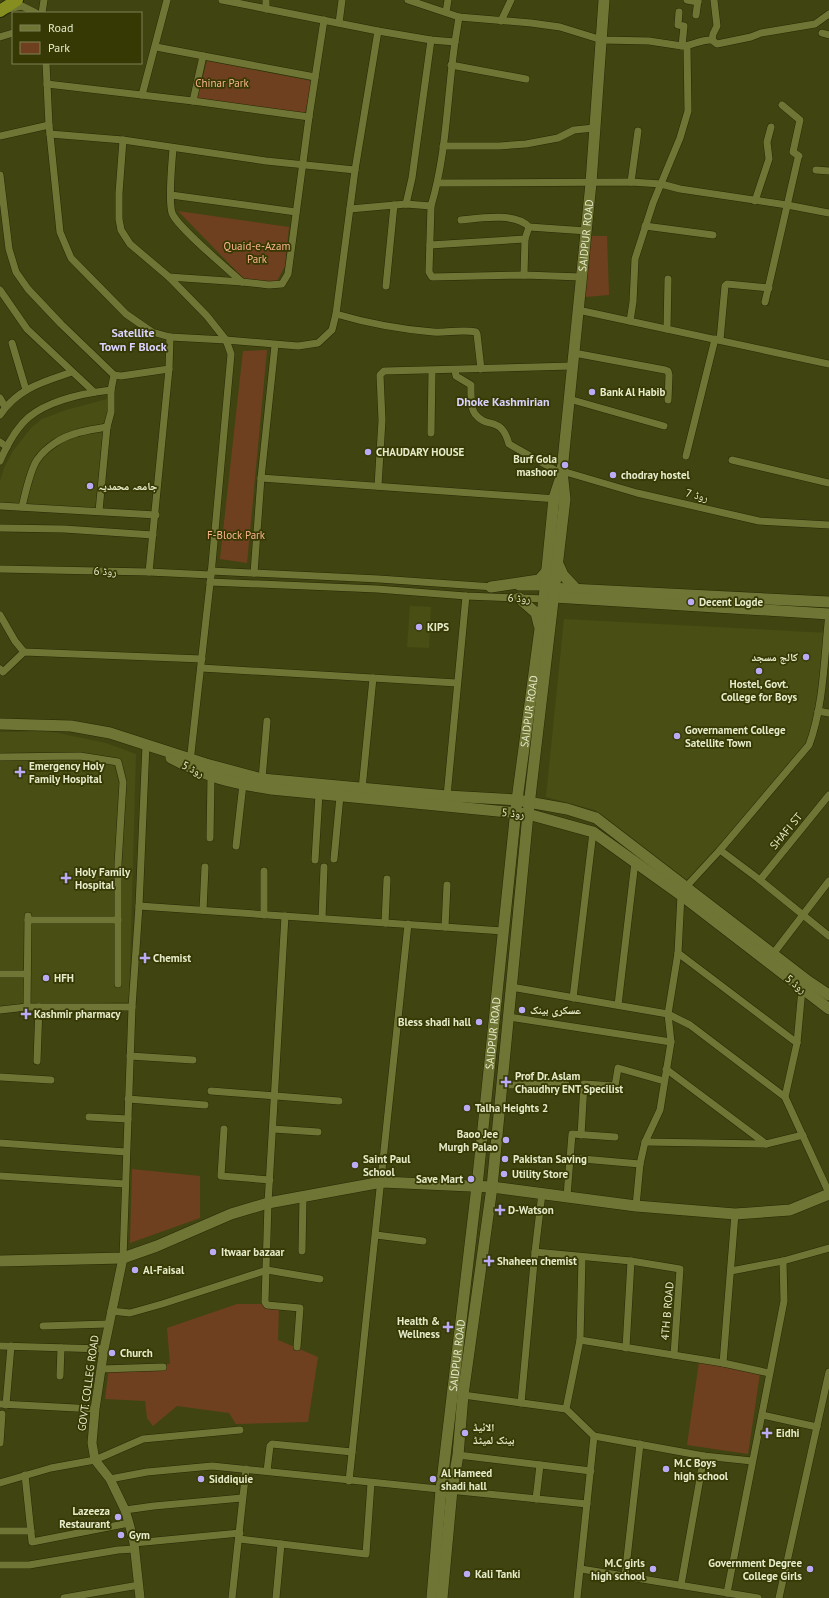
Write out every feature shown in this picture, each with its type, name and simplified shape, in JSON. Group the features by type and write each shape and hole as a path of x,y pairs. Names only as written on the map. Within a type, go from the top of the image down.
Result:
{"highway":[{"path":"0,10 17,0"}],"main road":[{"name":"SAIDPUR ROAD","path":"432,1598 447,1490 517,800 540,627 558,563 562,472 587,231 604,0"},
{"name":"SAIDPUR ROAD","path":"442,1598 447,1490 458,1455 463,1395 492,1187 528,814 552,614 546,572 560,499"},
{"path":"558,563 563,575 576,589"},
{"path":"491,587 539,580 546,572"},
{"name":"روڈ 6","path":"549,593 576,589 829,602"},
{"name":"روڈ 6","path":"549,593 584,599 829,614"},
{"path":"519,598 536,614 540,627"},
{"path":"552,614 564,605 584,599"},
{"name":"روڈ 5","path":"0,724 71,726 110,733 146,745 190,764 211,777 243,784 271,789 528,814 593,832 635,862 683,892 773,954 829,1009"},
{"name":"روڈ 5","path":"190,764 262,779 446,796 530,801 567,809 596,818 683,892 805,985 829,995"},
{"path":"0,1261 122,1258 164,1243 232,1214 268,1203 382,1182 492,1187 636,1206 735,1214 790,1210 829,1193"}],"street":[{"path":"42,12 44,0"},
{"path":"142,95 168,0"},
{"path":"222,0 378,31 431,40 455,42"},
{"path":"266,0 266,9"},
{"path":"339,23 342,0"},
{"path":"408,0 419,2 459,17 560,27 602,40 649,42 684,46 704,40 712,40 717,44 751,37 761,33 815,24 829,14"},
{"path":"446,12 448,0"},
{"path":"501,21 511,0"},
{"path":"687,0 698,1 696,15"},
{"path":"712,40 717,26 714,0"},
{"path":"0,10 22,6 34,12"},
{"path":"630,321 633,302 635,258 645,226 680,138 688,111 684,26 678,25 679,12"},
{"path":"459,17 438,183 430,206 429,272 432,276 524,275 582,277"},
{"path":"169,277 269,285 282,284 288,274 302,166 324,20"},
{"path":"46,64 49,125 60,232 71,258 126,314 152,332 170,337 298,346 318,343 332,330 336,314 355,170 378,31"},
{"path":"0,37 12,33"},
{"path":"406,204 412,178 431,40"},
{"path":"156,47 315,77"},
{"path":"194,101 203,56"},
{"path":"452,65 526,79"},
{"path":"47,84 194,101 309,117"},
{"path":"766,302 798,158 798,156 793,152 800,120 782,105"},
{"path":"0,136 49,125"},
{"path":"755,201 769,158 767,142 771,126"},
{"path":"443,146 499,146 526,144 558,138 574,130 594,128"},
{"path":"631,182 638,131"},
{"path":"50,134 123,140 302,166 355,170"},
{"path":"123,140 119,193 119,219 121,230 130,244 169,277 207,316 226,340 231,354 202,659 190,764"},
{"path":"173,148 171,195 172,213 181,227 242,282"},
{"path":"816,170 829,171"},
{"path":"0,175 9,249 16,272 28,289 61,324 114,375 121,376 169,368"},
{"path":"438,183 631,182 661,184 680,189 787,205 829,213"},
{"path":"171,195 296,212"},
{"path":"350,209 406,204 430,206"},
{"path":"386,286 394,205"},
{"path":"461,220 496,216 524,222 529,228 587,231"},
{"path":"645,226 713,235"},
{"path":"524,275 525,239 529,228"},
{"path":"430,245 525,239"},
{"path":"667,329 668,279"},
{"path":"686,456 718,340 725,286 727,284 769,288"},
{"path":"0,290 27,329 94,392"},
{"path":"578,310 829,364"},
{"path":"336,314 365,323 393,329 435,332 476,332 481,369"},
{"path":"149,572 156,515 169,368 170,337"},
{"path":"12,343 26,390"},
{"path":"254,573 261,478 275,345"},
{"path":"574,353 668,371 668,400"},
{"path":"378,486 382,420 380,375 384,371 432,371 572,366"},
{"name":"روڈ 7","path":"455,370 456,376 471,385 474,413 483,420 500,426 506,435 509,444 562,472 637,493 759,521 829,525"},
{"path":"431,433 432,371"},
{"path":"0,415 11,401 26,390 42,382 72,372"},
{"path":"100,511 107,427 111,412 111,390 114,375"},
{"path":"0,461 15,433 29,417 46,406 94,392 111,390"},
{"path":"0,398 5,407"},
{"path":"569,399 664,426"},
{"path":"22,507 36,461 44,453 56,442 76,433 107,427"},
{"path":"0,442 7,447"},
{"path":"732,460 829,483"},
{"path":"261,478 560,499"},
{"path":"0,506 156,515"},
{"path":"0,528 64,529 153,535"},
{"name":"روڈ 6","path":"0,570 149,572 210,576 274,585 377,589 466,596 519,598 549,593"},
{"name":"روڈ 6","path":"210,576 254,573 379,578 549,593"},
{"path":"274,585 275,574"},
{"path":"377,589 379,578"},
{"path":"446,796 466,596"},
{"path":"636,1206 640,1164 645,1142 660,1110 671,1042 668,1014 678,953 683,892 809,745 815,729 818,711 829,614"},
{"path":"0,615 15,641 24,652"},
{"path":"0,669 3,672 24,652 202,659"},
{"path":"201,668 457,683"},
{"path":"362,788 373,678"},
{"path":"818,711 829,713"},
{"path":"262,779 266,721"},
{"path":"122,1258 132,1007 139,906 146,745"},
{"path":"0,757 80,756 118,762 123,782 118,864 118,984"},
{"path":"210,838 211,777"},
{"path":"236,846 243,784"},
{"path":"315,860 319,794"},
{"name":"SHAFI ST","path":"760,880 829,795"},
{"path":"334,858 340,796"},
{"path":"573,998 593,832"},
{"path":"720,850 760,880 829,936"},
{"path":"618,1006 635,862"},
{"path":"203,910 205,867"},
{"path":"322,918 324,867"},
{"path":"264,871 264,914"},
{"path":"385,923 387,879"},
{"path":"773,954 829,881"},
{"path":"445,927 447,885"},
{"path":"139,906 503,931"},
{"path":"285,916 268,1203 266,1304 298,1307 300,1309 296,1347"},
{"path":"27,1007 28,918 118,920"},
{"path":"349,1481 382,1182 408,924"},
{"path":"678,953 797,1043"},
{"path":"0,974 27,974"},
{"path":"785,1097 797,1043 805,985"},
{"path":"511,987 668,1014 690,1025 785,1097 829,1193"},
{"path":"0,1010 27,1007 132,1007"},
{"path":"37,1061 39,1007"},
{"path":"509,1017 671,1042"},
{"path":"130,1056 193,1060"},
{"path":"581,1134 584,1084 614,1086 618,1068 664,1082"},
{"path":"666,1069 766,1144"},
{"path":"0,1077 51,1080"},
{"path":"502,1085 566,1084"},
{"path":"211,1091 339,1101"},
{"path":"128,1099 205,1105"},
{"path":"89,1117 128,1119"},
{"path":"224,1129 221,1176 270,1180"},
{"path":"273,1129 318,1132"},
{"path":"566,1196 571,1158 572,1134 615,1137"},
{"path":"645,1142 766,1144 803,1135"},
{"path":"0,1143 126,1152"},
{"path":"571,1158 640,1164"},
{"path":"0,1176 125,1184"},
{"path":"521,1403 542,1194"},
{"path":"302,1250 303,1197"},
{"path":"723,1363 735,1214"},
{"path":"376,1235 423,1241"},
{"path":"731,1271 783,1261 829,1248"},
{"path":"535,1252 631,1261 626,1348"},
{"path":"566,1409 580,1340 582,1257"},
{"name":"GOVT. COLLEG ROAD","path":"122,1258 108,1324 95,1409 92,1443 95,1460 110,1480 125,1510 135,1546 140,1598"},
{"name":"4TH B ROAD","path":"631,1261 680,1269 674,1355"},
{"path":"727,1593 784,1301 783,1261"},
{"path":"111,1311 130,1313 267,1270 320,1279"},
{"path":"43,1326 108,1324"},
{"path":"580,1340 769,1372"},
{"path":"0,1346 104,1349"},
{"path":"11,1346 3,1404 95,1409"},
{"path":"60,1376 61,1348"},
{"path":"101,1369 163,1366"},
{"path":"778,1598 829,1372"},
{"path":"463,1395 566,1409 594,1436 704,1456 752,1461"},
{"path":"0,1442 2,1414"},
{"path":"762,1415 817,1427"},
{"path":"0,1482 95,1460 143,1439 240,1430"},
{"path":"577,1598 594,1436"},
{"path":"266,1471 272,1444 352,1452"},
{"path":"625,1576 640,1444"},
{"path":"458,1455 591,1471"},
{"path":"681,1585 704,1456"},
{"path":"536,1498 540,1465"},
{"path":"110,1480 148,1472 212,1466 587,1504"},
{"path":"232,1598 246,1469"},
{"path":"25,1475 32,1542 129,1523"},
{"path":"0,1565 29,1564 135,1546 239,1536 281,1544 366,1554 371,1483"},
{"path":"125,1510 242,1498"},
{"path":"0,1531 31,1531"},
{"path":"276,1598 281,1544"},
{"path":"581,1569 758,1598"},
{"path":"64,1598 139,1585"}],"shaded area":[{"path":"111,398 98,509 0,504 0,481 4,468 13,451 31,428 42,419 66,410"},
{"name":"KIPS","path":"410,606 431,607 429,648 407,647"},
{"path":"564,619 829,633 823,689 803,753 689,882 595,810 546,797"},
{"name":"Holy Family Hospital","path":"49,731 106,743 136,754 129,1002 0,1006 0,732"}],"green space":[{"name":"Chinar Park","path":"207,61 312,81 305,113 197,100"},
{"name":"Quaid-e-Azam Park","path":"178,211 289,227 285,266 277,281 246,281"},
{"path":"591,236 607,236 609,295 585,297"},
{"name":"F-Block Park","path":"267,350 247,563 220,559 243,351"},
{"path":"132,1169 200,1176 200,1218 130,1243"},
{"path":"237,1304 279,1304 278,1340 318,1357 308,1422 236,1424 229,1413 177,1406 153,1426 147,1418 145,1401 105,1399 109,1367 170,1364 167,1328"},
{"path":"699,1362 760,1373 748,1454 687,1445"}],"place":[{"name":"Bank Al Habib","path":"592,392"},
{"name":"CHAUDARY HOUSE","path":"368,452"},
{"name":"Burf Gola mashoor","path":"565,465"},
{"name":"chodray hostel","path":"613,475"},
{"name":"جامعہ محمدیہ","path":"90,486"},
{"name":"Decent Logde","path":"691,602"},
{"name":"KIPS","path":"419,627"},
{"name":"کالج مسجد","path":"806,657"},
{"name":"Hostel, Govt. College for Boys","path":"759,671"},
{"name":"Governament College Satellite Town","path":"677,736"},
{"name":"Emergency Holy Family Hospital","path":"20,772"},
{"name":"Holy Family Hospital","path":"66,878"},
{"name":"Chemist","path":"145,958"},
{"name":"HFH","path":"46,978"},
{"name":"عسکری بینک","path":"522,1010"},
{"name":"Kashmir pharmacy","path":"26,1014"},
{"name":"Bless shadi hall","path":"479,1022"},
{"name":"Prof Dr. Aslam Chaudhry ENT Specilist","path":"506,1082"},
{"name":"Talha Heights 2","path":"467,1108"},
{"name":"Baoo Jee Murgh Palao","path":"506,1140"},
{"name":"Pakistan Saving","path":"505,1159"},
{"name":"Saint Paul School","path":"355,1165"},
{"name":"Utility Store","path":"504,1174"},
{"name":"Save Mart","path":"471,1179"},
{"name":"D-Watson","path":"500,1210"},
{"name":"Itwaar bazaar","path":"213,1252"},
{"name":"Shaheen chemist","path":"489,1261"},
{"name":"Al-Faisal","path":"135,1270"},
{"name":"Health & Wellness","path":"448,1327"},
{"name":"Church","path":"112,1353"},
{"name":"الائیڈ بینک لمیٹڈ","path":"465,1433"},
{"name":"Eidhi","path":"767,1433"},
{"name":"M.C Boys high school","path":"666,1469"},
{"name":"Siddiquie","path":"201,1479"},
{"name":"Al Hameed shadi hall","path":"433,1479"},
{"name":"Lazeeza Restaurant","path":"118,1517"},
{"name":"Gym","path":"121,1535"},
{"name":"M.C girls high school","path":"653,1569"},
{"name":"Government Degree College Girls","path":"810,1569"},
{"name":"Kali Tanki","path":"467,1574"}],"district":[{"name":"Satellite Town F Block","path":"133,339"},
{"name":"Dhoke Kashmirian","path":"503,401"}]}
